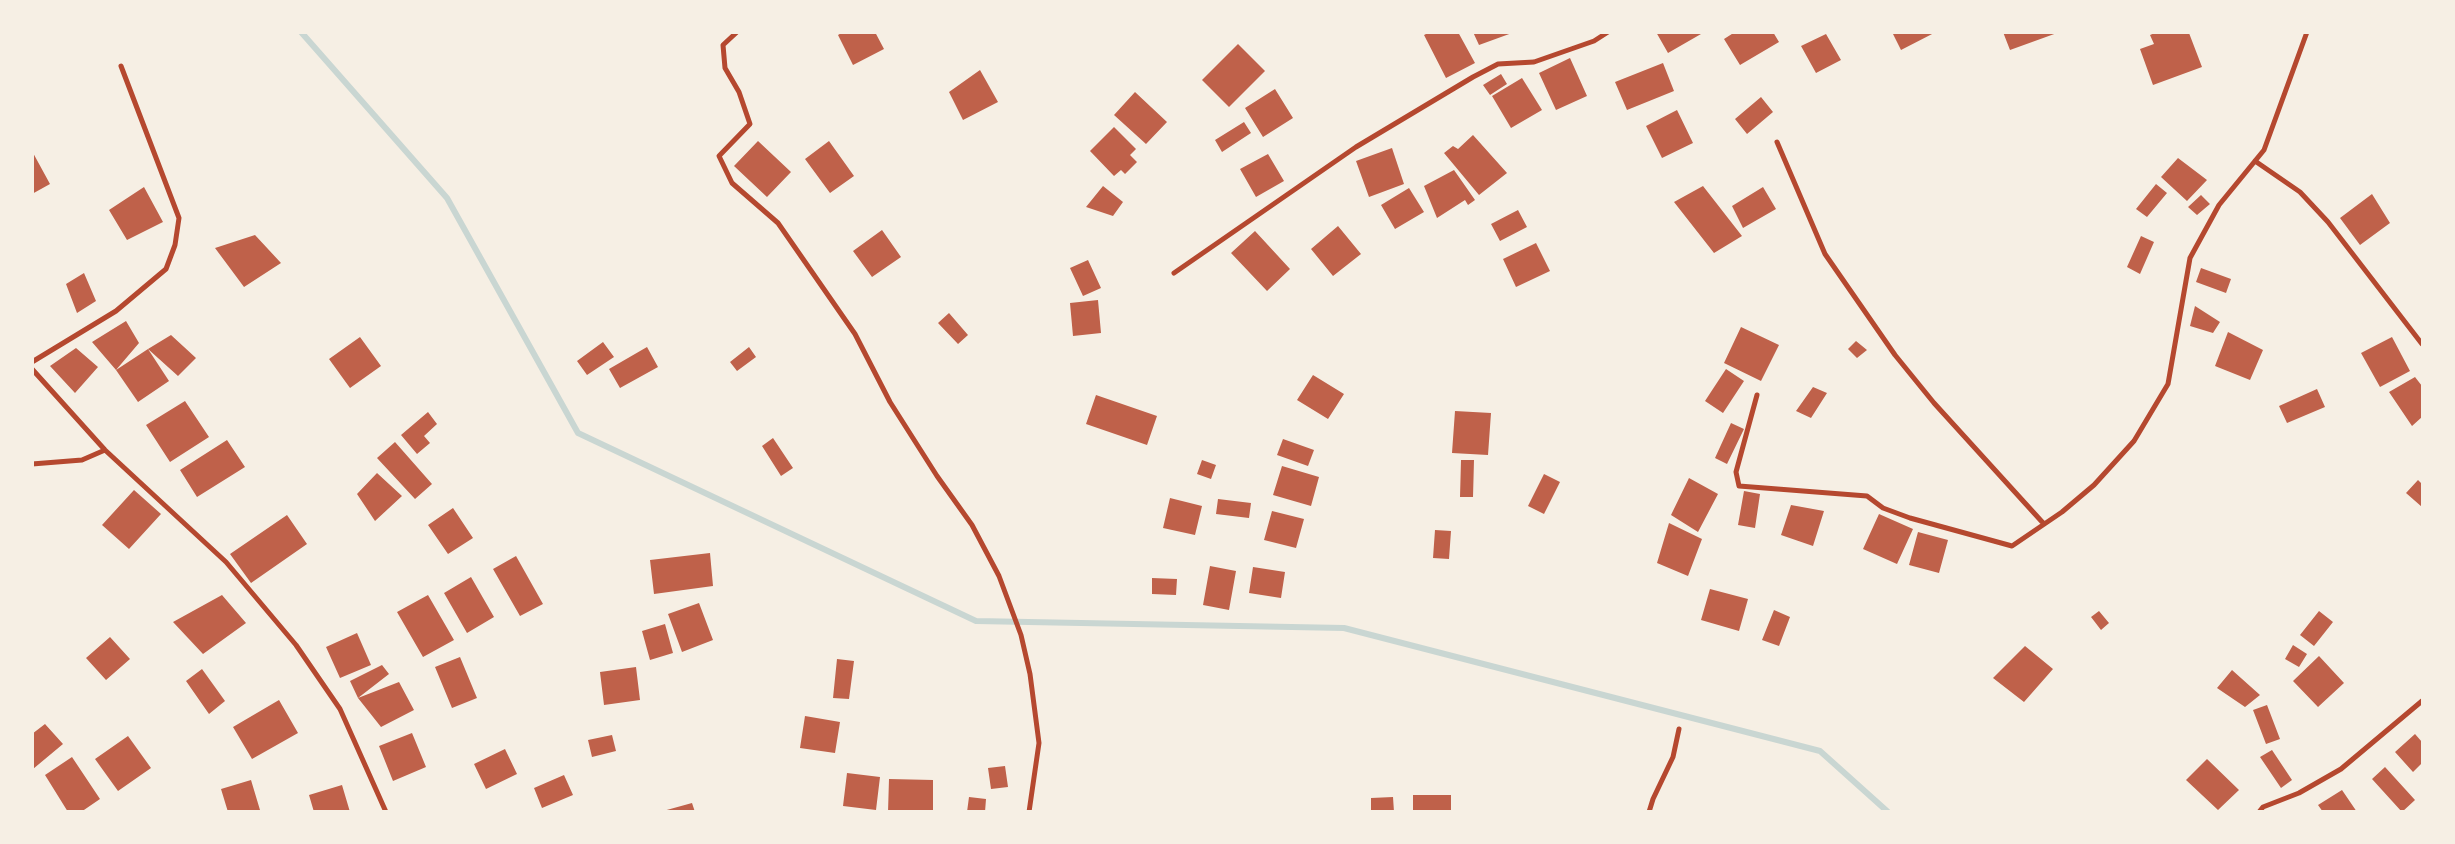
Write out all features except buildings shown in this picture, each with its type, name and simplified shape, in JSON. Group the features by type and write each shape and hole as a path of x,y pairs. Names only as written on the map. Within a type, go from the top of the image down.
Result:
{"street":[{"path":"737,32 723,45 725,68 739,92 750,124 720,156 732,183 778,223 855,334 890,402 937,476 972,525 999,576 1021,635 1030,674 1039,743 1030,812"},
{"path":"1174,273 1356,147 1473,77 1498,64 1534,62 1594,41 1608,32"},
{"path":"1758,395 1736,472 1738,486 1867,496 1883,508 1910,518 2012,546 2094,485 2134,442 2168,384 2190,258 2219,205 2264,150 2307,32"},
{"path":"32,362 116,311 166,269 175,244 179,218 121,66"},
{"path":"1777,142 1825,254 1895,355 1934,403 2044,524"},
{"path":"2255,161 2300,192 2328,222 2422,344"},
{"path":"32,369 105,450 226,562 296,644 340,709 386,812"},
{"path":"32,464 82,460 105,450"},
{"path":"2259,812 2263,807 2299,793 2341,769 2422,701"},
{"path":"1649,812 1653,798 1674,757 1679,729"}],"waterway":[{"path":"301,32 447,198 578,433 976,621 1344,628 1820,751 1888,812"}]}
